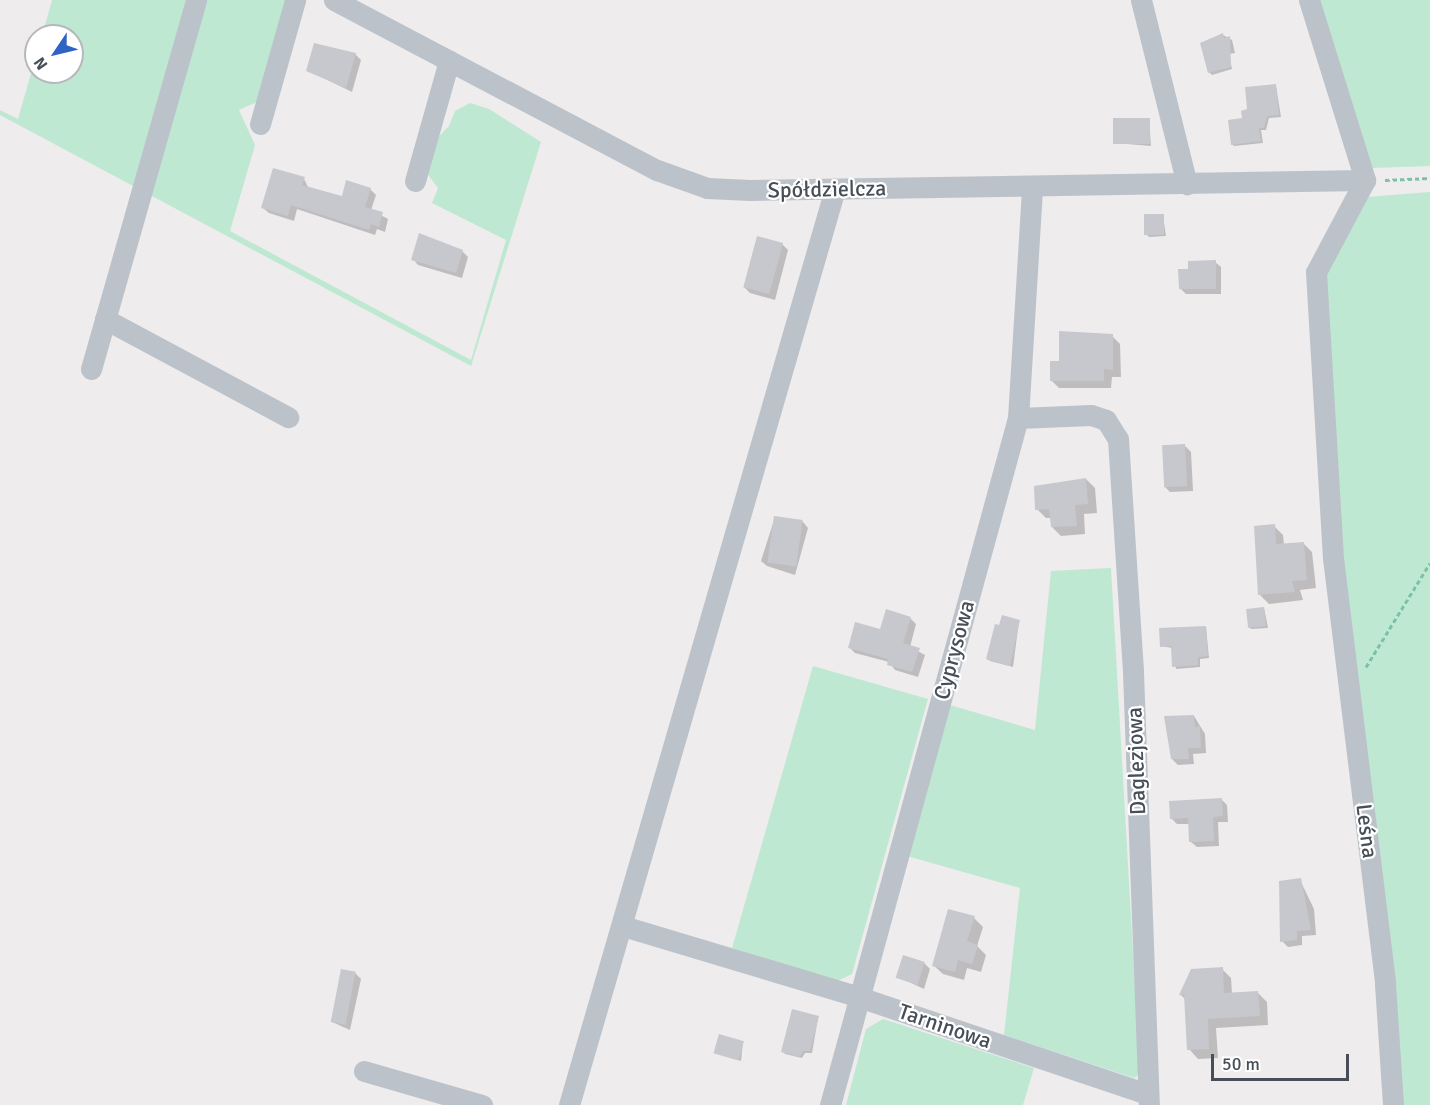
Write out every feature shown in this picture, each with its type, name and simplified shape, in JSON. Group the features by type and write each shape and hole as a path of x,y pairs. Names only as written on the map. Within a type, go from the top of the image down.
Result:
{"street":[{"path":"91,369 196,0"},
{"path":"260,124 295,0"},
{"name":"Spółdzielcza","path":"334,0 657,170 694,184 725,190 1365,180"},
{"path":"1309,0 1365,180"},
{"path":"1145,4 1187,184"},
{"path":"415,181 449,61"},
{"name":"Leśna","path":"1365,180 1317,272 1333,558 1385,984 1393,1105"},
{"name":"Cyprysowa","path":"830,1105 1018,418 1032,187"},
{"path":"569,1105 623,926 835,189"},
{"path":"105,319 288,417"},
{"name":"Daglezjowa","path":"1018,418 1074,414 1106,420 1118,439 1133,672 1148,1100"},
{"name":"Tarninowa","path":"623,926 859,997 1148,1100"},
{"path":"364,1071 482,1105"}],"path":[{"path":"1365,180 1430,178"},
{"path":"1350,694 1430,563"}],"green space":[{"path":"52,0 289,0 259,101 239,110 255,145 230,231 471,360 506,240 432,203 438,188 426,172 434,141 449,126 455,111 470,103 489,109 541,142 471,366 0,115 0,110 18,119 28,84 84,84 84,24 45,24"},
{"path":"1318,0 1430,0 1430,166 1371,168"},
{"path":"1430,192 1430,1105 1400,1105 1367,808 1317,273 1354,198"},
{"path":"1111,568 1140,1074 1134,1078 1004,1035 1020,888 907,856 950,705 1035,730 1051,571"},
{"path":"813,666 928,699 852,974 835,982 732,948"},
{"path":"883,1019 1034,1068 1023,1105 846,1105 866,1029"}],"building":[{"path":"1223,33 1224,38 1230,36 1231,67 1208,73 1200,43"},
{"path":"314,43 356,53 346,88 306,71"},
{"path":"1276,84 1279,115 1267,116 1264,128 1259,128 1261,141 1231,145 1228,120 1242,118 1241,111 1247,109 1245,87"},
{"path":"1113,118 1150,118 1150,144 1113,144"},
{"path":"273,168 305,177 302,185 342,196 346,180 371,188 365,207 383,212 379,227 371,224 369,230 291,205 288,216 261,208"},
{"path":"1144,214 1164,214 1164,235 1144,235"},
{"path":"419,233 463,250 456,273 411,260"},
{"path":"757,236 783,243 769,294 743,287"},
{"path":"1216,260 1216,289 1179,289 1178,269 1188,269 1188,261"},
{"path":"1059,331 1113,334 1113,370 1104,369 1104,381 1050,381 1050,361 1059,361"},
{"path":"1185,444 1187,486 1164,487 1162,445"},
{"path":"1086,478 1088,504 1075,505 1077,526 1051,527 1049,509 1035,510 1034,486"},
{"path":"774,516 803,520 796,567 767,563"},
{"path":"1275,524 1276,544 1304,542 1307,580 1292,581 1295,592 1258,595 1254,526"},
{"path":"1264,607 1266,626 1248,628 1246,609"},
{"path":"886,609 911,617 903,643 920,648 912,672 887,665 888,659 848,648 855,622 880,629"},
{"path":"1002,615 1020,620 1010,666 986,659 995,624 999,625"},
{"path":"1206,626 1208,656 1198,657 1198,665 1172,667 1171,646 1160,647 1159,628"},
{"path":"1194,715 1195,727 1200,726 1201,748 1188,748 1189,759 1171,759 1164,716"},
{"path":"1222,798 1223,816 1213,817 1214,841 1189,842 1188,818 1170,819 1169,801"},
{"path":"1301,878 1311,930 1297,931 1297,940 1280,942 1279,881"},
{"path":"948,909 975,916 967,941 978,945 972,964 958,960 955,972 932,966"},
{"path":"903,955 925,962 917,985 896,978"},
{"path":"1223,967 1224,993 1258,991 1260,1016 1208,1019 1209,1049 1187,1050 1184,995 1179,995 1191,969"},
{"path":"341,969 356,972 345,1025 331,1022"},
{"path":"792,1009 819,1016 810,1051 803,1051 800,1057 781,1052"},
{"path":"719,1034 744,1041 738,1060 713,1053"}]}
